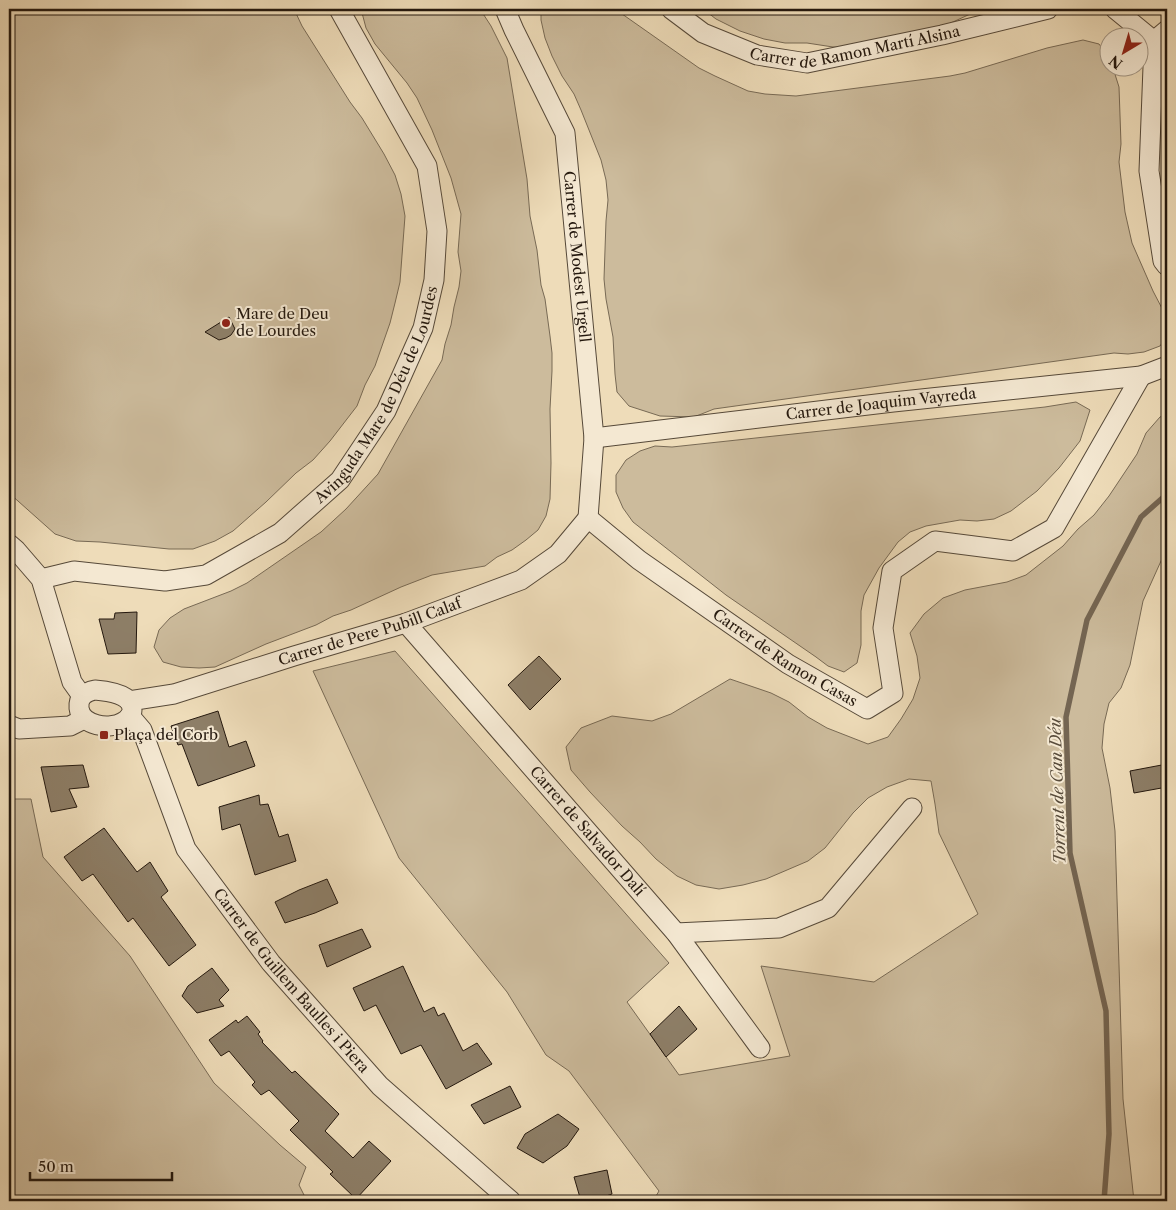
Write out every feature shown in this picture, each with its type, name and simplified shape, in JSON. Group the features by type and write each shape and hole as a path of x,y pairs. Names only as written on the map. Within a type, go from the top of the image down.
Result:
{"street":[{"name":"Avinguda Mare de Déu de Lourdes","path":"41,579 74,571 166,580 206,575 280,533 340,480 386,411 423,328 434,280 437,231 427,166 339,9"},
{"name":"Carrer de Modest Urgell","path":"505,9 565,133 594,438 588,518"},
{"name":"Carrer de Ramon Martí Alsina","path":"671,9 703,33 758,55 807,62 942,35 1048,9"},
{"path":"1115,9 1161,36 1150,171 1163,261 1167,266"},
{"name":"Carrer de Joaquim Vayreda","path":"594,438 893,402 1141,376 1167,366"},
{"name":"Carrer de Ramon Casas","path":"588,518 639,560 788,664 868,709 893,693 883,628 892,572 935,541 1013,551 1054,528 1141,376"},
{"name":"Carrer de Pere Pubill Calaf","path":"130,708 406,623 521,580 558,554 588,518"},
{"path":"9,544 41,579 72,682 82,696"},
{"name":"Carrer de Salvador Dalí","path":"406,623 676,933 760,1048"},
{"path":"95,690 120,695 130,708 123,723 102,726 84,719 80,713 79,704 82,696 87,692 95,690"},
{"name":"Carrer de Guillem Baulles i Piera","path":"130,708 142,730 186,849 272,964 380,1086 511,1201"},
{"path":"9,725 19,729 70,726 84,719"},
{"path":"676,933 779,928 828,908 912,808"}],"shaded area":[{"path":"9,9 294,9 302,26 362,118 395,175 405,216 400,282 390,323 375,366 357,406 313,460 296,473 233,531 215,541 193,549 169,549 76,541 55,534 9,493"},
{"path":"361,9 480,9 507,58 527,179 530,216 545,299 552,353 550,499 546,516 538,530 526,540 485,566 432,575 215,667 181,667 163,662 154,647 159,630 170,618 184,609 247,583 321,532 346,509 378,474 442,360 459,287 461,271 458,252 461,214 451,178 417,98 375,44 366,28"},
{"path":"541,9 615,9 699,68 715,76 748,91 796,96 950,76 1047,48 1083,40 1098,44 1098,78 1116,78 1119,87 1121,144 1119,162 1125,212 1132,243 1167,318 1167,336 1160,346 1144,352 1114,353 714,409 694,417 660,416 629,406 617,392 613,337 606,299 604,279 608,200 606,180 601,160 581,110 552,56 541,20"},
{"path":"703,9 981,9 901,46 855,48 807,43 785,43 764,39 740,31 716,19"},
{"path":"1076,402 1090,410 1080,441 1059,468 1037,491 1011,511 994,519 960,520 926,526 910,532 898,542 879,568 864,595 861,611 861,645 857,663 844,672 828,666 726,595 633,522 623,508 616,492 616,475 626,460 640,451 655,446 672,447 1045,407"},
{"path":"1167,414 1167,551 1143,601 1130,665 1121,688 1109,703 1104,724 1102,748 1110,788 1115,831 1123,1099 1134,1201 653,1201 659,1191 569,1071 546,1055 507,992 399,858 313,671 395,651 669,963 627,1002 679,1075 790,1056 761,966 874,982 978,914 939,833 931,781 909,779 887,787 868,798 853,813 825,848 808,861 766,879 719,889 696,885 677,876 656,859 622,826 571,770 566,747 581,728 612,716 652,721 671,714 730,679 771,693 789,702 808,717 827,728 868,744 888,737 913,699 920,678 917,656 910,633 924,614 943,598 965,590 1007,582 1026,575 1063,546 1094,515 1109,496 1137,454 1146,433 1160,417"},
{"path":"9,799 31,799 43,857 130,956 214,1083 306,1167 299,1185 307,1201 9,1201"}],"building":[{"name":"Mare de Deu de Lourdes","path":"229,317 235,329 231,335 219,340 205,332"},
{"path":"137,612 136,653 108,654 99,619 114,619 115,613"},
{"path":"539,656 561,679 530,710 508,685"},
{"path":"218,711 229,747 246,741 255,766 198,786 182,744 178,745 171,726"},
{"path":"1167,764 1167,787 1134,793 1130,771"},
{"path":"83,765 89,787 69,789 77,807 51,812 41,767"},
{"path":"259,795 260,805 268,804 279,837 288,834 296,861 255,875 240,824 222,830 219,807"},
{"path":"104,828 137,872 150,862 168,891 161,897 196,945 169,966 133,918 128,922 93,874 82,881 64,857"},
{"path":"327,879 338,903 285,923 275,902"},
{"path":"362,929 371,947 327,967 319,945"},
{"path":"403,966 424,1012 434,1007 438,1016 444,1013 463,1051 477,1043 492,1064 446,1089 421,1045 401,1054 376,1005 364,1011 353,988"},
{"path":"212,968 229,990 219,1000 224,1006 197,1013 182,996 188,986"},
{"path":"679,1006 697,1029 666,1057 650,1034"},
{"path":"247,1016 260,1032 258,1034 262,1042 292,1073 295,1071 339,1114 325,1131 353,1158 369,1141 391,1161 356,1199 330,1174 333,1172 290,1130 299,1121 269,1090 261,1095 252,1085 255,1082 229,1051 221,1056 209,1040 236,1020 238,1023"},
{"path":"510,1086 521,1107 484,1124 471,1105"},
{"path":"558,1114 579,1129 567,1146 543,1163 517,1148 525,1134"},
{"path":"607,1170 612,1194 591,1201 581,1201 574,1177"}],"waterway":[{"name":"Torrent de Can Déu","path":"1104,1201 1109,1134 1106,1011 1070,853 1066,717 1087,620 1141,517 1167,494"},
{"path":"9,1196 12,1201"}],"place":[{"name":"Mare de Deu de Lourdes","path":"226,323"},
{"name":"Plaça del Corb","path":"104,735"}]}
